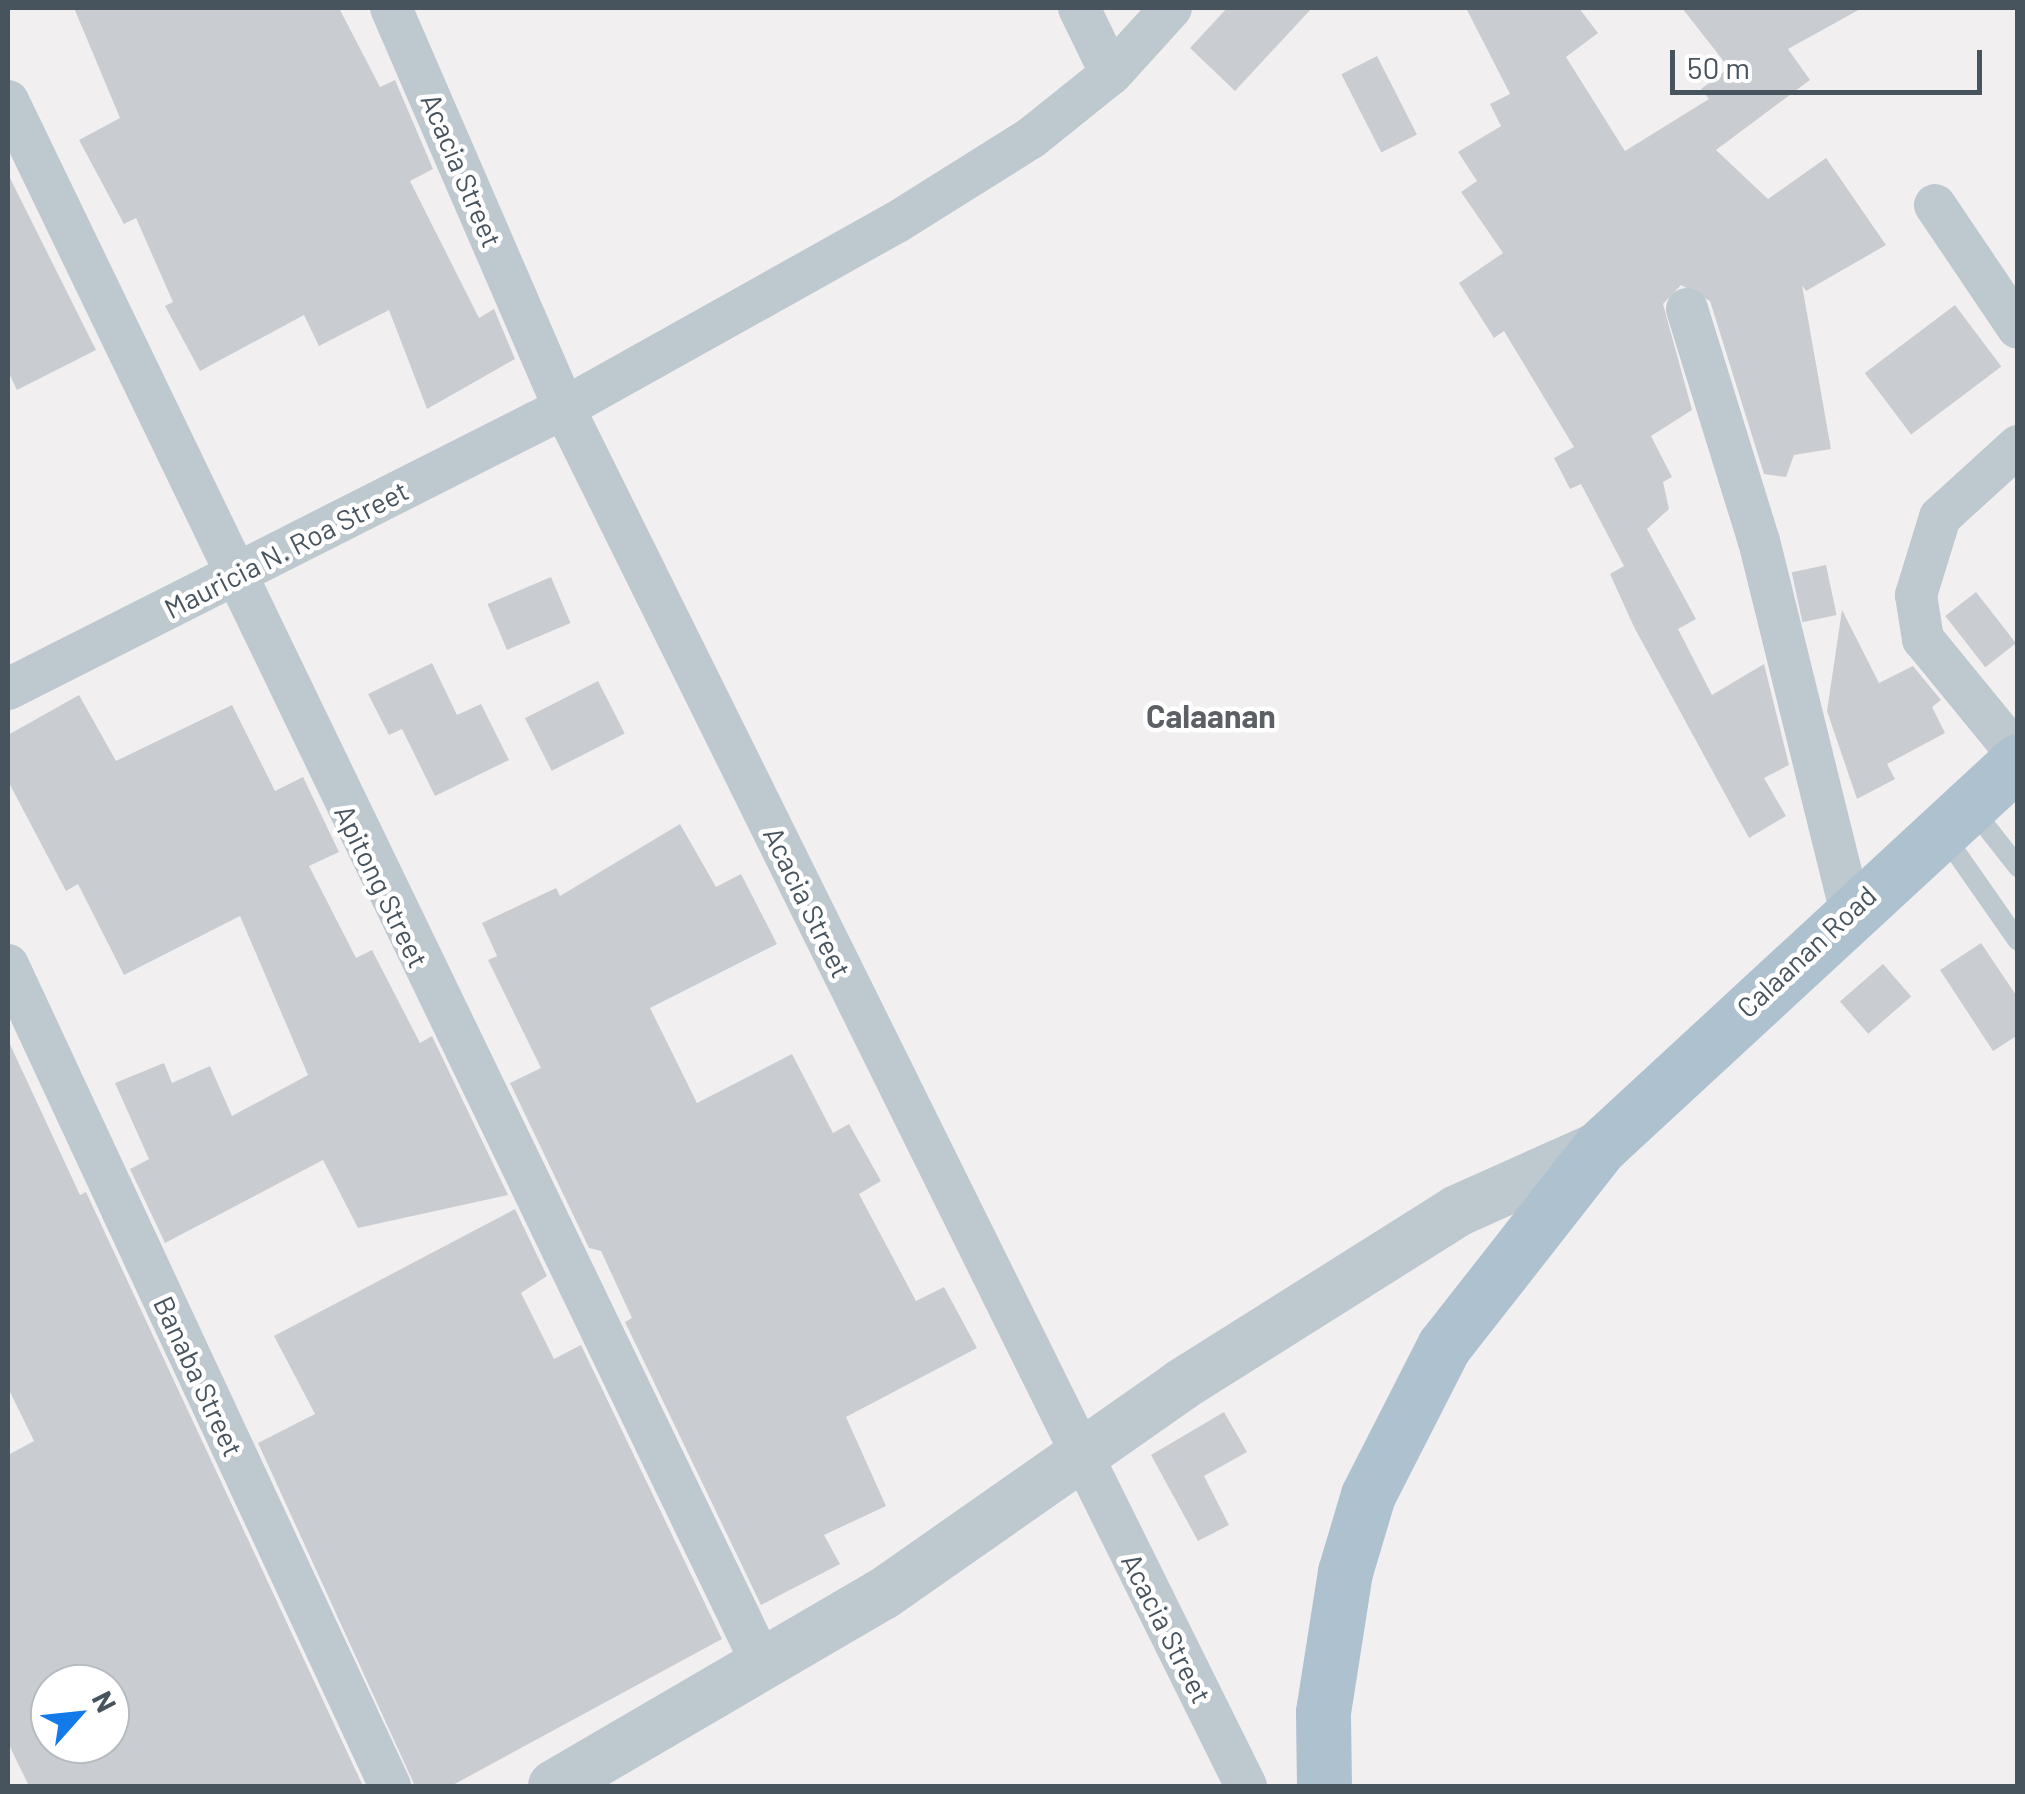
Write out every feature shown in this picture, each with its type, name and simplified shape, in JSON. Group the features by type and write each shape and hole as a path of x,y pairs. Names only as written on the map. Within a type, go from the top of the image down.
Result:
{"main road":[{"name":"Calaanan Road","path":"1324,1786 1333,1645 1368,1495 1444,1346 1600,1147 1850,910 2018,758"}],"street":[{"name":"Acacia Street","path":"391,8 564,408 1246,1786"},
{"path":"1078,8 1111,74"},
{"name":"Mauricia N. Roa Street","path":"8,689 564,408 897,222 1031,138 1111,74 1171,8"},
{"name":"Apitong Street","path":"8,101 232,577 764,1668"},
{"path":"1935,204 2018,328"},
{"path":"1687,309 1760,540 1850,910"},
{"path":"2018,446 1940,517 1916,594 1923,639 2018,758"},
{"name":"Banaba Street","path":"8,964 390,1786"},
{"path":"554,1786 764,1668 1079,1454 1458,1210 1600,1147"}],"lane":[{"path":"1954,817 2018,867"},
{"path":"1954,817 2018,941"}],"building":[{"path":"74,8 339,8 380,87 395,80 433,169 410,181 479,318 494,309 515,359 427,409 389,310 319,346 304,315 200,371 165,306 173,302 136,218 124,224 79,140 120,118"},
{"path":"1227,8 1312,8 1235,91 1190,48"},
{"path":"1466,8 1579,8 1598,33 1566,57 1625,151 1709,99 1701,89 1729,68 1682,8 1862,8 1788,49 1810,80 1716,150 1768,199 1826,158 1886,245 1806,291 1802,285 1831,449 1794,455 1786,477 1764,474 1710,301 1681,285 1663,304 1692,410 1651,436 1672,477 1663,482 1669,509 1647,529 1696,619 1678,629 1712,695 1764,664 1789,765 1764,778 1786,816 1749,838 1634,627 1610,574 1624,566 1581,484 1570,489 1554,458 1574,447 1504,331 1494,338 1459,283 1503,253 1461,192 1477,181 1458,152 1501,126 1490,104 1510,94"},
{"path":"1377,56 1417,134 1381,153 1341,74"},
{"path":"8,174 96,350 17,390 8,371"},
{"path":"1955,305 2001,366 1911,435 1865,373"},
{"path":"1826,565 1837,615 1802,622 1792,572"},
{"path":"551,577 571,623 507,650 487,604"},
{"path":"1976,592 2016,643 1985,667 1945,616"},
{"path":"1842,610 1879,683 1913,666 1941,700 1932,707 1945,733 1887,764 1895,779 1857,799 1827,711"},
{"path":"432,663 457,715 481,704 509,760 435,796 402,729 389,735 368,694"},
{"path":"598,681 625,734 552,771 525,718"},
{"path":"79,695 116,761 232,705 275,791 303,777 339,852 309,866 356,958 372,950 420,1043 432,1036 508,1195 358,1228 323,1160 165,1243 130,1169 149,1159 115,1083 164,1063 172,1083 210,1066 232,1116 308,1075 240,916 124,975 78,884 66,891 8,781 8,735"},
{"path":"680,824 716,887 741,874 777,944 650,1008 697,1103 792,1054 833,1133 849,1124 881,1181 859,1194 916,1301 944,1287 977,1348 846,1417 886,1506 824,1535 840,1564 761,1605 625,1322 632,1318 601,1251 589,1248 510,1083 541,1068 488,960 497,956 482,923 556,888 560,896"},
{"path":"1981,943 2018,998 2018,1035 1993,1051 1940,970"},
{"path":"1883,964 1911,996 1868,1034 1840,1001"},
{"path":"8,1040 80,1195 86,1192 363,1786 29,1786 8,1743 8,1455 34,1441 8,1388"},
{"path":"515,1209 547,1276 521,1293 554,1359 581,1345 722,1639 451,1786 415,1786 258,1443 315,1414 274,1336"},
{"path":"1224,1412 1247,1452 1204,1476 1229,1525 1198,1541 1151,1455"}],"district":[{"name":"Calaanan","path":"1211,715"}]}
